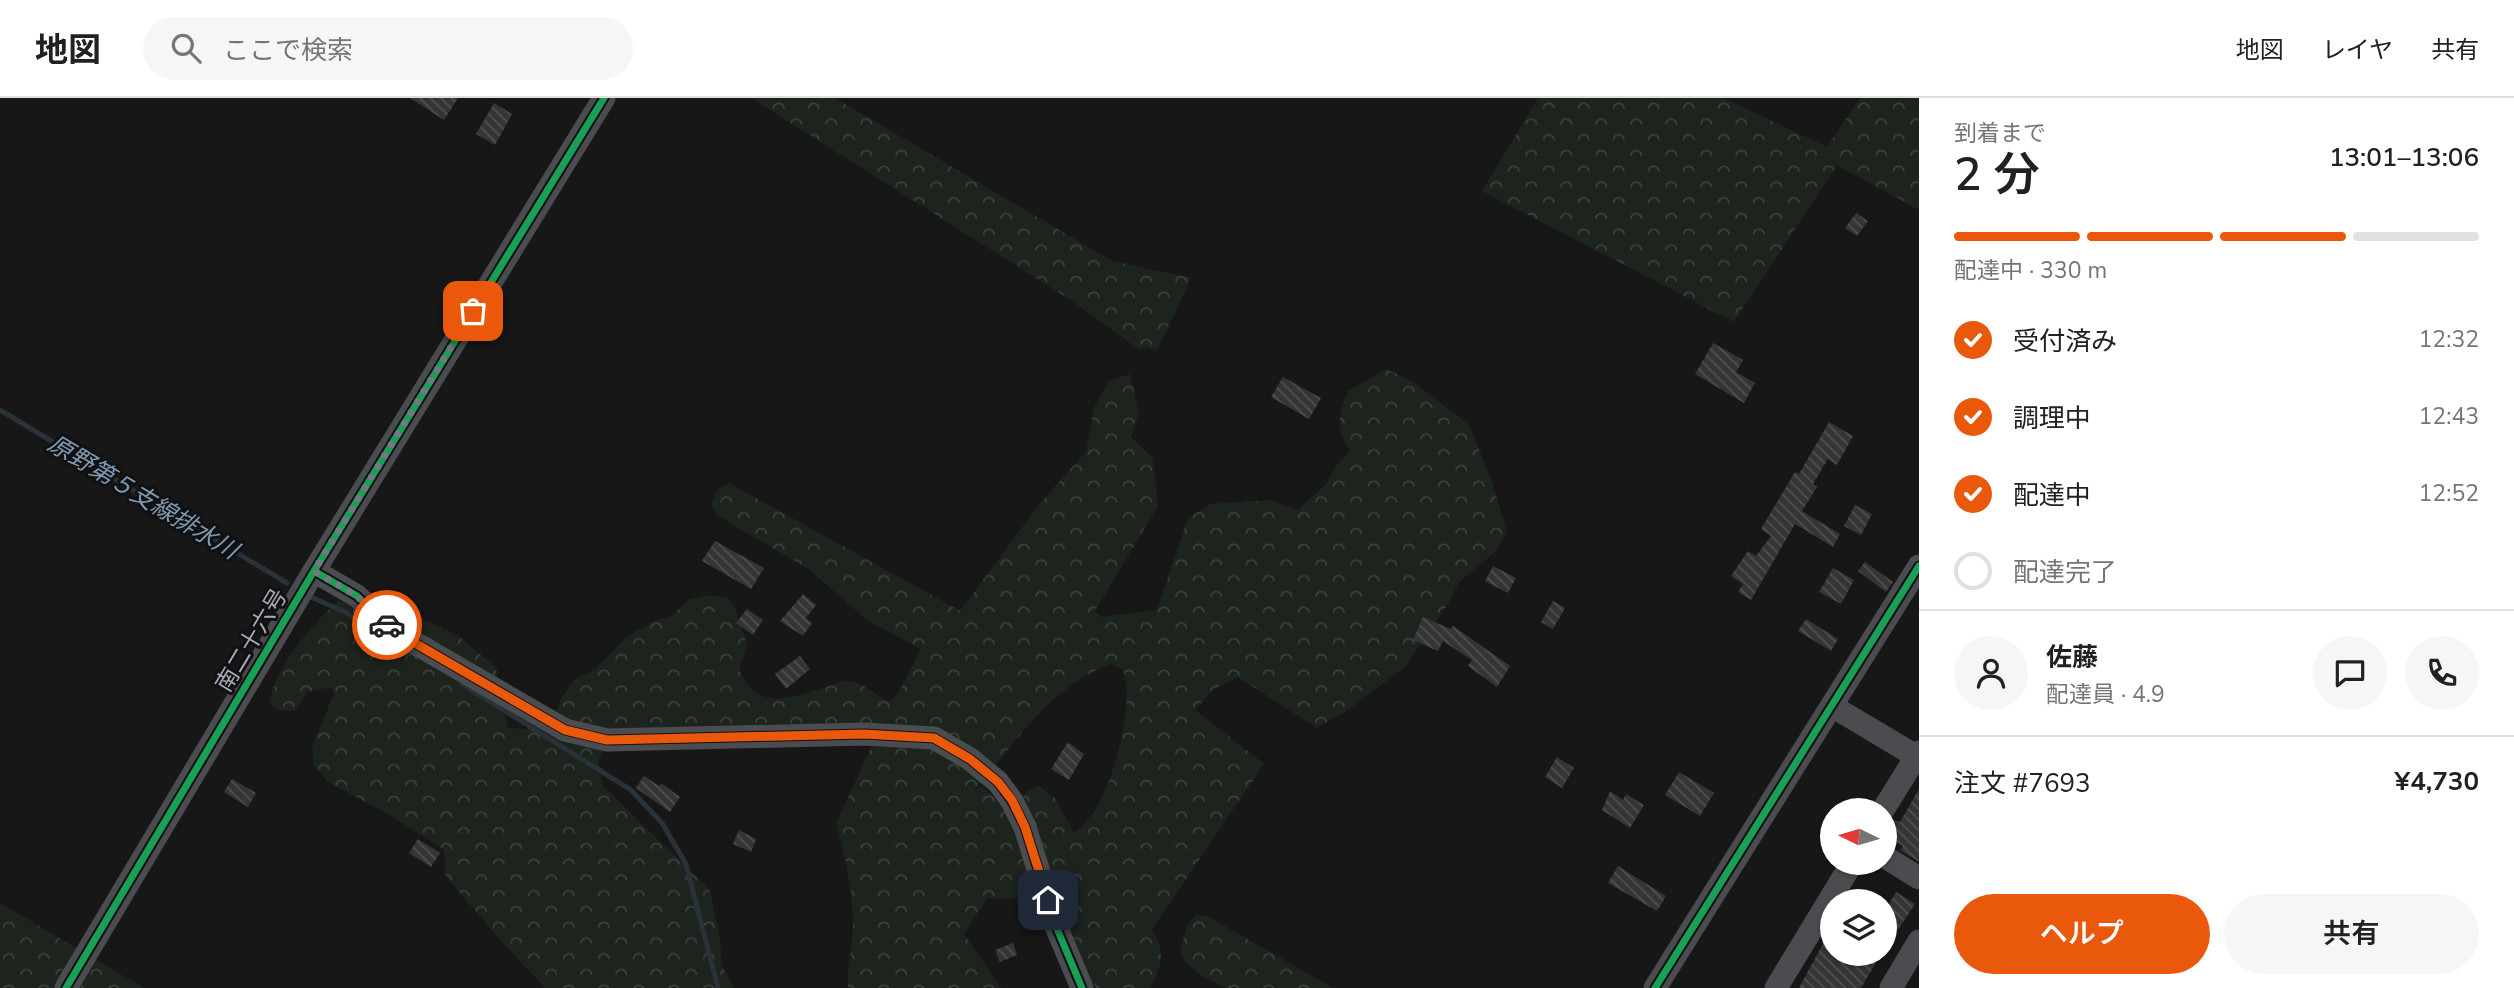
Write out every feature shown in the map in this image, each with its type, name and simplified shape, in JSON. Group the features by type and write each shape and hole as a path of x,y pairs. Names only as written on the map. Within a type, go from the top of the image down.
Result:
{"street":[{"name":"南二十六号","path":"66,988 314,571 604,98"},
{"path":"1655,988 1919,566"},
{"path":"314,571 357,596 394,631 565,730 607,740 864,734 934,738 970,759 998,782 1012,800 1025,827 1055,923 1082,988"},
{"path":"1832,706 1918,755 1891,798"},
{"path":"1897,864 1919,878"},
{"path":"1776,988 1845,875"},
{"path":"1891,988 1919,941"}],"green space":[{"path":"751,98 835,98 1112,261 1191,278 1158,349 1137,348 1069,299"},
{"path":"1538,98 1724,98 1827,147 1860,98 1919,98 1919,210 1837,165 1734,322 1482,191"},
{"path":"1387,369 1415,383 1469,425 1491,479 1507,531 1497,550 1459,582 1448,604 1405,667 1345,712 1317,728 1238,677 1214,689 1195,710 1264,764 1151,931 1159,945 1161,959 1151,988 1096,988 1078,963 1051,889 1011,899 987,898 964,934 1001,988 848,988 852,909 848,872 836,823 879,731 811,724 753,725 730,731 613,731 598,760 603,786 710,890 720,939 722,965 734,988 545,988 445,875 444,850 390,815 327,781 314,765 312,747 334,694 331,687 307,692 295,711 278,710 270,704 278,676 286,662 318,621 339,600 380,623 400,614 411,614 456,634 496,668 508,728 525,729 553,723 560,700 573,681 598,667 626,637 657,620 673,615 688,600 710,595 728,598 735,607 747,645 739,670 756,693 778,699 845,681 862,686 889,702 898,694 921,649 867,620 810,570 718,516 711,506 716,491 729,483 960,611 1041,502 1086,452 1094,408 1108,381 1130,374 1139,412 1131,437 1153,458 1158,506 1095,611 1101,617 1157,610 1188,518 1211,504 1271,500 1298,510 1326,484 1337,465 1350,451 1340,428 1342,408 1348,391","holes":["1111,664 1123,670 1126,701 1116,761 1103,796 1074,833 1055,798 1039,786 1029,790 1023,797 1001,803 982,787 974,790 1035,718 1069,687"]},
{"path":"0,903 144,988 0,988"},
{"path":"1196,915 1207,916 1333,988 1226,988 1202,976 1184,961 1180,950 1188,924"}],"building":[{"path":"410,98 458,98 444,120"},
{"path":"494,103 512,114 495,145 476,134"},
{"path":"1856,213 1868,221 1857,236 1845,228"},
{"path":"1713,343 1743,360 1736,372 1755,383 1744,403 1695,374"},
{"path":"1283,377 1321,398 1309,419 1271,397"},
{"path":"1829,422 1853,436 1837,465 1828,459 1813,484 1817,487 1802,511 1840,534 1833,547 1795,524 1751,600 1738,592 1743,584 1731,576 1748,551 1756,556 1771,536 1761,529 1795,472 1799,474"},
{"path":"1855,505 1872,514 1861,535 1844,526"},
{"path":"715,541 764,568 751,589 702,561"},
{"path":"1865,562 1893,582 1886,592 1858,571"},
{"path":"1493,566 1516,578 1508,593 1485,581"},
{"path":"1833,568 1854,580 1841,604 1819,592"},
{"path":"803,594 816,605 806,618 812,623 803,636 780,621"},
{"path":"1553,601 1565,608 1553,629 1541,622"},
{"path":"747,609 763,620 753,635 736,623"},
{"path":"1423,617 1451,629 1453,626 1510,666 1497,687 1468,666 1472,660 1443,641 1438,651 1413,640"},
{"path":"1806,619 1838,639 1831,651 1798,631"},
{"path":"800,656 810,669 786,689 775,674"},
{"path":"1068,742 1084,754 1069,780 1051,769"},
{"path":"1557,757 1574,768 1562,788 1545,777"},
{"path":"1679,772 1714,793 1700,816 1665,795"},
{"path":"644,776 659,786 661,783 680,797 670,812 636,788"},
{"path":"232,779 256,793 248,807 224,792"},
{"path":"1919,789 1919,862 1900,850 1903,846 1897,842 1897,821 1900,822"},
{"path":"1610,791 1623,800 1626,794 1644,805 1630,828 1602,810"},
{"path":"739,830 756,839 751,852 733,844"},
{"path":"418,839 440,853 431,867 409,853"},
{"path":"1618,866 1666,896 1657,911 1608,883"},
{"path":"1897,893 1915,904 1897,931"},
{"path":"1013,943 1017,955 1000,962 995,950"},
{"path":"1820,949 1820,966 1874,966 1861,988 1799,988"}],"waterway":[{"name":"原野第５支線排水川","path":"0,410 287,583"},
{"name":"原野第５支線排水川","path":"311,597 345,612 382,635"},
{"name":"原野第５支線排水川","path":"462,684 631,790 662,823 686,864 718,988"}],"cycle path":[{"path":"66,988 314,571 604,98"},
{"path":"1655,988 1919,566"},
{"path":"314,571 357,596 394,631 565,730 607,740 864,734 934,738 970,759 998,782 1012,801 1025,827 1055,924 1082,988"}],"way so far":[{"path":"387,625 357,596 314,571 473,311"}],"route":[{"path":"387,625 565,730 607,740 864,734 934,738 970,759 998,782 1012,800 1025,827 1048,900"}]}
